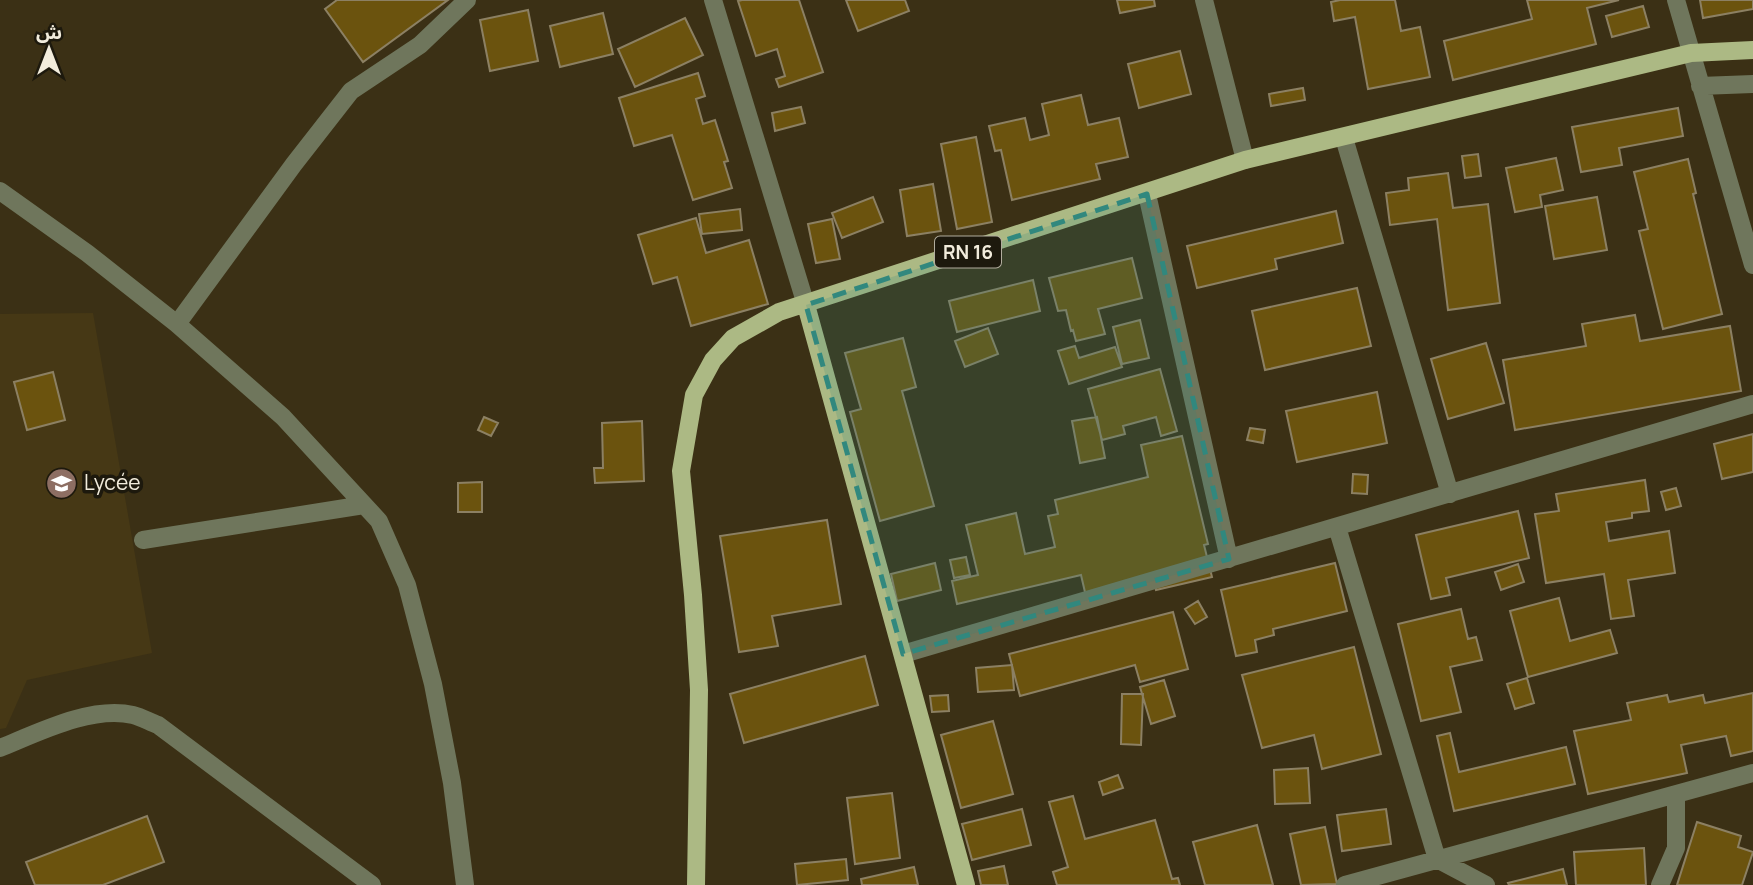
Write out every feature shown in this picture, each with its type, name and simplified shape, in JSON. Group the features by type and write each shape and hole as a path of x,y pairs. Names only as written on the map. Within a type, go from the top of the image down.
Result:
{"main road":[{"name":"RN 16","path":"696,885 699,690 694,595 681,471 694,395 713,360 733,338 779,312 1245,160 1691,53 1753,50"},
{"path":"806,305 965,885"}],"street":[{"path":"177,324 351,91 420,45 467,0"},
{"path":"713,0 806,305"},
{"path":"1204,0 1245,160"},
{"path":"1676,0 1753,265"},
{"path":"1700,86 1753,84"},
{"path":"1344,138 1450,494"},
{"path":"0,191 87,253 177,324 284,416 379,521 407,585 432,684 447,758 465,885"},
{"path":"1147,194 1229,559"},
{"path":"903,654 1753,404"},
{"path":"143,540 364,505"},
{"path":"1337,527 1437,859 1486,885"},
{"path":"0,748 60,724 98,715 131,715 158,725 372,885"},
{"path":"1346,885 1753,773"},
{"path":"1660,885 1676,848 1676,795"}],"highlighted area":[{"path":"1147,194 1229,559 903,654 806,305"}],"shaded area":[{"name":"Lycée","path":"93,313 152,653 27,680 6,728 0,729 0,314"}],"building":[{"path":"337,0 448,0 363,62 325,9"},
{"path":"799,0 823,72 779,87 776,79 785,76 777,49 756,56 738,1"},
{"path":"846,0 905,0 909,11 858,31"},
{"path":"1117,0 1154,0 1155,6 1120,13"},
{"path":"1395,0 1401,31 1420,27 1430,77 1368,89 1355,17 1334,21 1331,2"},
{"path":"1527,0 1619,0 1587,8 1596,44 1453,80 1444,41 1532,19"},
{"path":"1700,0 1753,0 1753,9 1703,18"},
{"path":"1643,6 1649,27 1612,37 1606,16"},
{"path":"528,10 538,61 490,71 480,20"},
{"path":"603,13 613,54 560,67 550,26"},
{"path":"685,18 703,55 635,87 618,49"},
{"path":"1180,51 1191,94 1139,108 1128,64"},
{"path":"698,73 705,96 696,99 703,124 715,120 728,161 724,162 732,188 693,200 672,135 634,146 619,98"},
{"path":"1303,88 1305,100 1271,106 1269,94"},
{"path":"1081,95 1088,125 1119,118 1128,157 1096,164 1100,179 1012,200 1001,150 995,151 989,126 1025,118 1030,140 1049,135 1042,104"},
{"path":"801,107 805,123 775,131 772,113"},
{"path":"1678,108 1683,136 1619,148 1622,165 1581,172 1572,127"},
{"path":"976,137 992,222 957,229 941,144"},
{"path":"1478,154 1481,176 1465,178 1462,156"},
{"path":"1556,158 1563,190 1540,195 1542,207 1515,212 1506,168"},
{"path":"1688,159 1696,193 1693,194 1722,314 1663,329 1639,231 1648,229 1634,172"},
{"path":"1448,173 1453,208 1488,204 1500,303 1448,310 1437,219 1390,225 1386,193 1409,190 1408,178"},
{"path":"933,184 941,231 907,236 900,190"},
{"path":"873,197 883,222 842,238 832,213"},
{"path":"1597,197 1607,250 1554,259 1545,206"},
{"path":"740,209 742,230 702,234 699,214"},
{"path":"1336,211 1343,243 1275,259 1277,269 1197,288 1187,246"},
{"path":"696,218 706,253 749,240 768,304 691,326 677,277 653,284 638,235"},
{"path":"832,219 840,259 816,263 808,224"},
{"path":"1132,258 1142,298 1098,309 1105,334 1076,341 1066,310 1058,311 1049,278"},
{"path":"1033,280 1040,311 957,332 949,301"},
{"path":"1357,288 1371,346 1265,370 1252,311"},
{"path":"1635,315 1640,341 1730,326 1741,391 1515,430 1503,360 1586,346 1582,324"},
{"path":"1140,320 1149,358 1122,364 1113,327"},
{"path":"988,328 998,354 965,367 955,341"},
{"path":"903,338 916,387 902,391 934,506 880,521 850,412 861,409 845,353"},
{"path":"1486,343 1504,403 1448,419 1431,359"},
{"path":"1075,346 1079,358 1115,347 1122,367 1069,384 1058,351"},
{"path":"1160,369 1177,431 1161,436 1156,417 1123,426 1125,434 1102,440 1088,389"},
{"path":"53,372 65,420 27,430 14,382"},
{"path":"1377,392 1387,443 1297,462 1286,411"},
{"path":"484,417 498,423 491,436 478,430"},
{"path":"1097,417 1105,458 1080,463 1072,421"},
{"path":"642,421 644,481 595,483 594,468 603,468 602,423"},
{"path":"1250,428 1265,430 1263,443 1247,440"},
{"path":"1753,434 1753,472 1722,479 1714,444"},
{"path":"1182,436 1208,544 1204,545 1212,577 1156,590 1153,577 1088,605 1081,575 957,604 952,581 978,575 966,525 1016,513 1025,554 1055,547 1048,516 1058,514 1055,500 1148,477 1141,445"},
{"path":"1353,474 1368,475 1367,494 1352,493"},
{"path":"1645,480 1649,511 1632,513 1632,518 1606,522 1609,541 1669,531 1675,573 1628,580 1634,616 1611,619 1604,574 1546,583 1535,514 1559,511 1556,494"},
{"path":"482,482 482,512 458,512 458,483"},
{"path":"1676,488 1681,506 1666,510 1661,492"},
{"path":"1518,511 1529,558 1446,578 1450,595 1431,599 1416,535"},
{"path":"827,520 841,604 772,616 778,646 739,652 720,536"},
{"path":"966,557 970,575 954,578 950,560"},
{"path":"935,563 941,590 897,601 891,574"},
{"path":"1335,563 1347,611 1273,629 1274,635 1255,640 1257,652 1236,656 1221,590"},
{"path":"1518,564 1524,582 1501,590 1495,572"},
{"path":"1559,598 1570,641 1610,630 1617,653 1528,677 1510,611"},
{"path":"1198,601 1207,617 1195,624 1185,609"},
{"path":"1461,609 1468,639 1476,637 1482,660 1450,667 1461,712 1421,721 1398,624"},
{"path":"1173,612 1188,669 1140,682 1135,665 1020,696 1009,654"},
{"path":"1354,647 1381,754 1322,769 1314,735 1262,748 1242,675"},
{"path":"865,656 878,705 744,743 730,694"},
{"path":"1012,665 1014,690 978,692 976,668"},
{"path":"1527,678 1534,703 1515,709 1507,684"},
{"path":"1164,680 1175,716 1151,724 1140,687"},
{"path":"1753,693 1753,751 1731,756 1726,736 1681,745 1687,773 1588,794 1574,731 1631,720 1627,703 1667,695 1669,702 1703,695 1705,703"},
{"path":"1122,694 1143,694 1141,745 1121,744"},
{"path":"948,695 949,711 932,712 930,696"},
{"path":"993,721 1013,794 961,808 941,735"},
{"path":"1450,733 1459,772 1566,747 1575,784 1454,811 1437,736"},
{"path":"1308,768 1310,803 1275,804 1274,770"},
{"path":"1118,775 1123,788 1103,795 1099,782"},
{"path":"892,793 900,858 855,864 847,798"},
{"path":"1073,796 1085,839 1155,820 1172,879 1178,878 1180,885 1057,885 1053,872 1068,867 1049,802"},
{"path":"1022,809 1031,845 972,860 962,824"},
{"path":"1386,809 1391,844 1342,851 1337,815"},
{"path":"147,816 164,862 103,885 35,885 26,862"},
{"path":"1697,822 1741,836 1738,847 1753,852 1742,885 1677,885"},
{"path":"1257,825 1273,885 1205,885 1193,842"},
{"path":"1325,827 1337,884 1301,885 1290,834"},
{"path":"1644,848 1646,885 1576,885 1574,852"},
{"path":"846,859 848,880 797,885 795,864"},
{"path":"1004,866 1008,885 981,885 978,871"},
{"path":"914,867 918,885 862,885 861,879"},
{"path":"1563,869 1567,885 1508,883"}],"place":[{"name":"Lycée","path":"61,483"}]}
